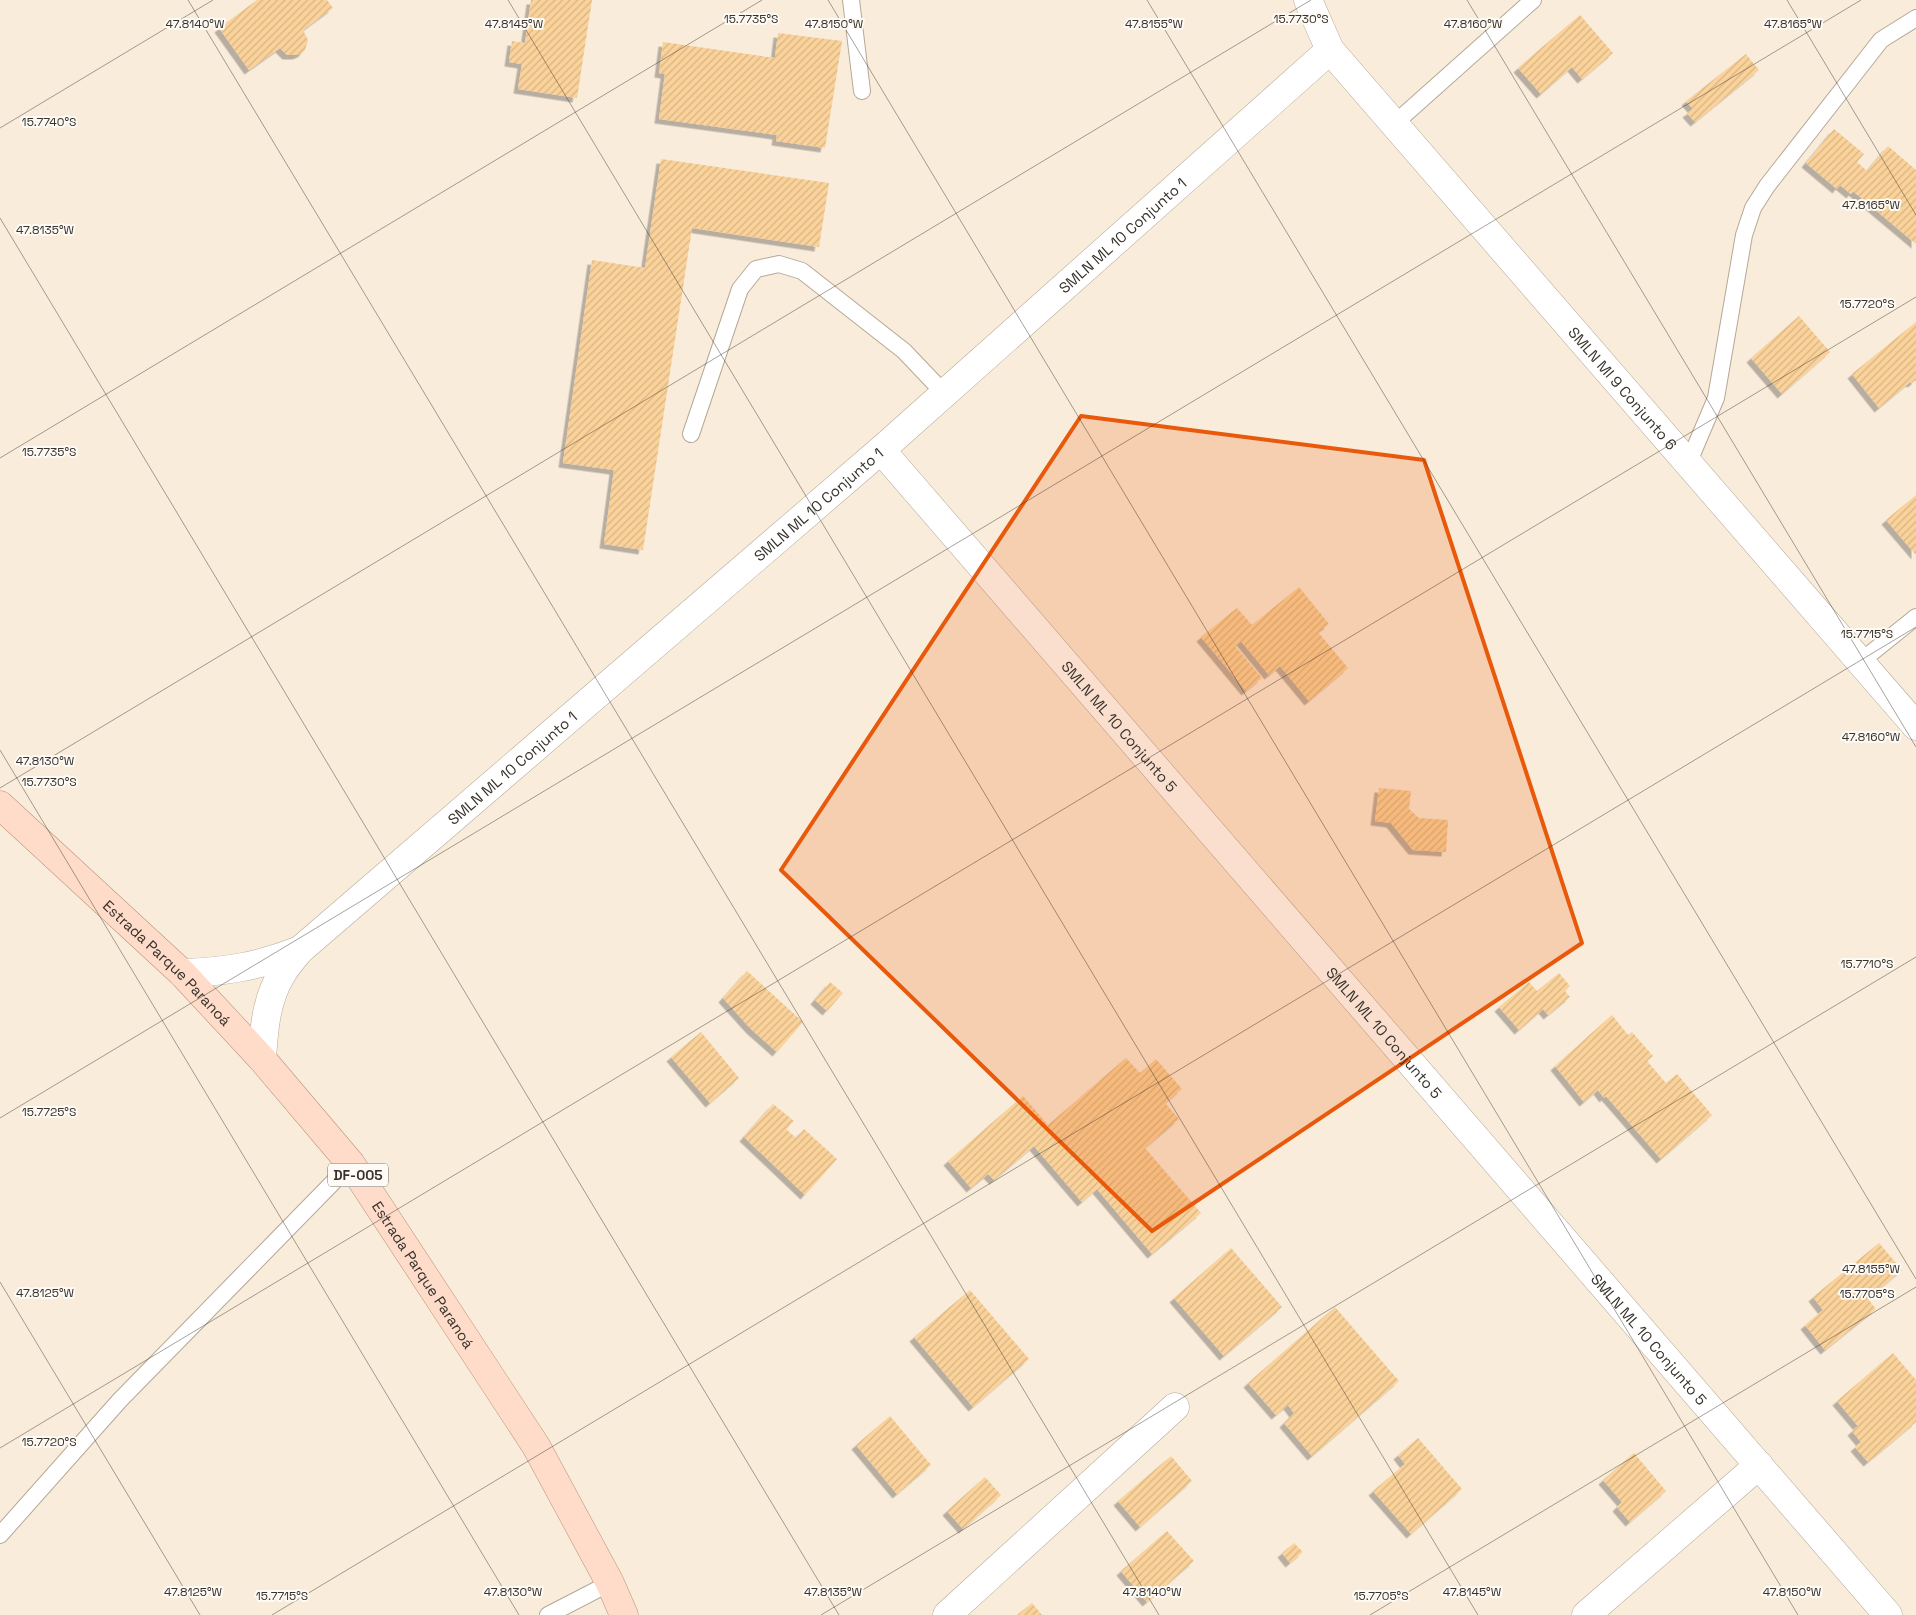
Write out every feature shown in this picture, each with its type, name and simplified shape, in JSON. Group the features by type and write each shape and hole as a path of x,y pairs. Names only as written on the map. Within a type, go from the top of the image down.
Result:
{"main road":[{"name":"Estrada Parque Paranoá","path":"0,805 182,973 262,1059 351,1164 536,1446 610,1583 624,1615"}],"street":[{"name":"SMLN MI 9 Conjunto 6","path":"1308,0 1330,50 1916,726"},
{"name":"SMLN ML 10 Conjunto 1","path":"262,1059 264,1032 270,1000 283,972 300,950 880,450 1330,50"},
{"name":"SMLN ML 10 Conjunto 5","path":"880,450 1888,1615"},
{"name":"SMLN ML 10 Conjunto 1","path":"182,973 213,973 242,968 272,961 300,950"},
{"path":"947,1615 1175,1407"},
{"path":"1586,1615 1759,1466"}],"lane":[{"path":"851,0 862,91"},
{"path":"1394,124 1533,0"},
{"path":"1688,464 1716,398 1744,235 1753,208 1767,186 1881,40 1916,18"},
{"path":"691,434 740,289 756,269 779,264 802,271 904,351 944,393"},
{"path":"1860,662 1916,617"},
{"path":"0,1535 120,1400 351,1164"},
{"path":"548,1615 610,1583"}],"highlighted area":[{"path":"1081,416 1424,460 1582,943 1152,1231 781,870"}],"building":[{"path":"257,0 327,0 333,8 303,30 308,40 302,53 287,55 280,48 249,70 219,28"},
{"path":"531,0 592,0 577,98 518,89 522,64 509,62 512,41 525,43"},
{"path":"1580,15 1613,53 1582,79 1572,67 1541,94 1518,68"},
{"path":"778,33 842,41 825,148 776,141 777,135 659,119 665,74 659,73 663,42 775,58"},
{"path":"1746,54 1759,70 1695,122 1687,113 1693,109 1686,101"},
{"path":"1834,129 1864,154 1857,162 1867,171 1888,146 1916,170 1916,244 1853,191 1851,194 1840,185 1837,189 1806,163"},
{"path":"661,159 829,183 819,247 692,228 643,550 604,544 614,470 563,463 592,260 645,268"},
{"path":"1799,316 1830,352 1782,394 1751,358"},
{"path":"1916,322 1916,380 1912,383 1910,382 1879,408 1852,374"},
{"path":"1916,495 1916,555 1886,520"},
{"path":"1299,587 1329,624 1318,632 1348,668 1309,701 1280,666 1269,675 1241,641 1235,646 1262,678 1246,691 1201,637 1237,608 1252,625"},
{"path":"1379,788 1411,791 1409,809 1419,818 1448,820 1446,852 1413,850 1391,823 1375,821"},
{"path":"747,971 803,1022 777,1052 751,1029 723,998"},
{"path":"1559,973 1570,986 1565,991 1570,997 1548,1015 1543,1009 1519,1030 1499,1007 1529,982 1537,991"},
{"path":"830,982 843,993 827,1011 815,1000"},
{"path":"1612,1015 1628,1035 1632,1032 1653,1056 1647,1061 1666,1083 1677,1074 1712,1115 1661,1159 1606,1096 1604,1098 1598,1090 1584,1102 1555,1066"},
{"path":"701,1032 739,1078 710,1103 671,1057"},
{"path":"1126,1058 1140,1073 1156,1059 1182,1089 1165,1103 1179,1119 1145,1148 1201,1213 1152,1254 1097,1189 1082,1202 1034,1146 994,1180 988,1174 971,1188 948,1161 1023,1096 1048,1125"},
{"path":"773,1104 794,1121 786,1129 796,1138 804,1129 837,1159 805,1195 744,1137"},
{"path":"1879,1243 1902,1270 1868,1299 1876,1309 1825,1350 1805,1325 1823,1310 1813,1297"},
{"path":"1231,1248 1282,1307 1224,1356 1174,1298"},
{"path":"970,1290 1029,1359 973,1407 914,1337"},
{"path":"1335,1307 1399,1381 1312,1456 1284,1423 1294,1413 1288,1405 1276,1415 1248,1383"},
{"path":"1893,1353 1916,1380 1916,1422 1868,1462 1855,1447 1861,1442 1852,1431 1858,1426 1837,1401"},
{"path":"890,1416 931,1465 897,1494 856,1445"},
{"path":"1418,1438 1462,1489 1411,1534 1373,1491 1405,1464 1398,1455"},
{"path":"1634,1453 1666,1491 1630,1522 1617,1507 1622,1502 1603,1480"},
{"path":"1171,1456 1192,1481 1140,1527 1118,1501"},
{"path":"985,1477 1001,1495 963,1529 947,1511"},
{"path":"1167,1531 1194,1561 1147,1602 1121,1571"},
{"path":"1294,1543 1303,1552 1290,1563 1282,1553"},
{"path":"1032,1603 1042,1615 1017,1615"}]}
